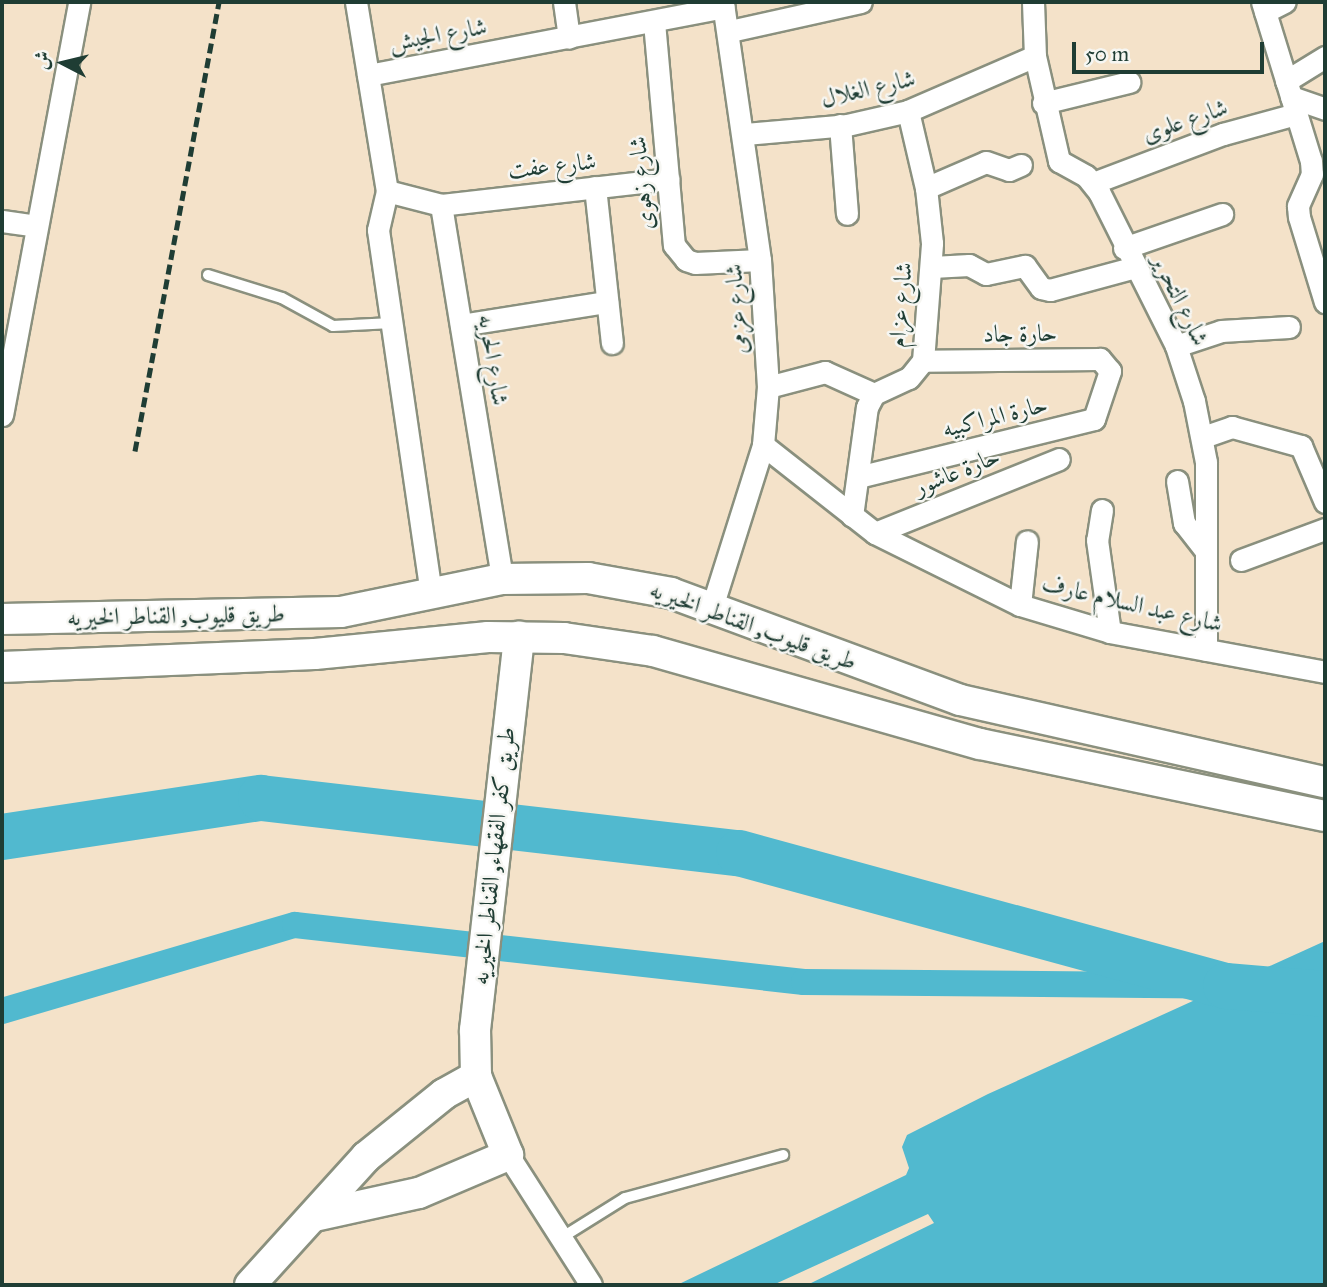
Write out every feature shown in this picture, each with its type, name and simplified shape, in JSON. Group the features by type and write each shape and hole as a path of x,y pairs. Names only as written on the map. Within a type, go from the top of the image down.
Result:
{"main road":[{"name":"طريق قليوب, القناطر الخيريه","path":"2,619 321,613 502,579 587,578 671,593 960,701 1325,782"},
{"name":"طريق قليوب, القناطر الخيريه","path":"2,667 315,654 519,636 564,638 653,652 950,737 1325,816"},
{"name":"طريق كفر الفقهاء, القناطر الخيريه","path":"508,1155 476,1076 475,1030 519,636"},
{"path":"250,1285 366,1157 444,1094 476,1076"},
{"path":"314,1216 419,1193 508,1155"}],"street":[{"path":"2,415 79,2"},
{"path":"356,2 387,191 378,230 431,594"},
{"path":"564,2 569,37"},
{"path":"730,31 861,2"},
{"path":"1032,2 1035,57 1043,103 1059,161 1093,183"},
{"path":"1284,2 1263,7 1312,174 1298,206 1299,217 1321,273 1325,302"},
{"name":"شارع الجيش","path":"368,75 654,22 724,4"},
{"name":"شارع عزمى","path":"712,607 763,445 768,387 760,260 745,134 724,4"},
{"name":"شارع زهوى","path":"654,22 674,245 686,260 704,264 760,260"},
{"name":"شارع الغلال","path":"745,134 840,125 908,111 1035,57"},
{"name":"شارع علوى","path":"1093,183 1210,139 1291,97 1325,57"},
{"path":"1043,103 1129,82"},
{"path":"1291,97 1325,109"},
{"name":"شارع عزام","path":"874,394 909,378 923,361 932,267 926,188 908,111"},
{"path":"840,125 847,214"},
{"path":"926,188 986,162 1009,170 1021,165"},
{"name":"شارع عفت","path":"442,205 669,179"},
{"name":"شارع التحرير","path":"1093,183 1176,346 1203,437 1208,518 1205,549 1206,650"},
{"path":"595,187 612,343"},
{"path":"387,191 442,205"},
{"name":"شارع الحريه","path":"442,205 502,579"},
{"path":"1124,248 1222,214"},
{"path":"2,221 37,226"},
{"path":"932,267 969,265 986,274 1025,266 1041,288 1050,290 1135,267"},
{"path":"461,325 607,302"},
{"path":"1176,346 1221,331 1289,327"},
{"name":"حارة جاد","path":"923,361 1100,359 1110,371"},
{"name":"حارة المراكبيه","path":"858,477 1094,419 1110,371"},
{"path":"768,387 825,372 874,394 867,407 852,516"},
{"path":"1203,437 1232,428 1301,446 1325,502"},
{"name":"شارع عبد السلام عارف","path":"763,445 875,533 1020,605 1110,632 1325,672"},
{"name":"حارة عاشور","path":"875,533 1059,459"},
{"path":"1177,481 1184,523 1205,549"},
{"path":"1102,510 1097,541 1110,632"},
{"path":"1241,560 1325,529"},
{"path":"1020,605 1027,541"},
{"name":"طريق كفر الفقهاء, القناطر الخيريه","path":"508,1155 591,1285"}],"lane":[{"path":"208,275 282,298 333,326 392,323"},
{"path":"561,1238 625,1198 783,1155"}],"water":[{"path":"1325,941 1325,1285 807,1285 934,1223 928,1214 773,1285 677,1285 906,1175 909,1168 902,1147 907,1135 988,1094"}],"waterway":[{"path":"2,837 261,798 739,853 1226,986 1325,994"},
{"path":"2,1011 295,925 804,982 1226,986"}],"railway":[{"path":"135,451 219,2"}]}
